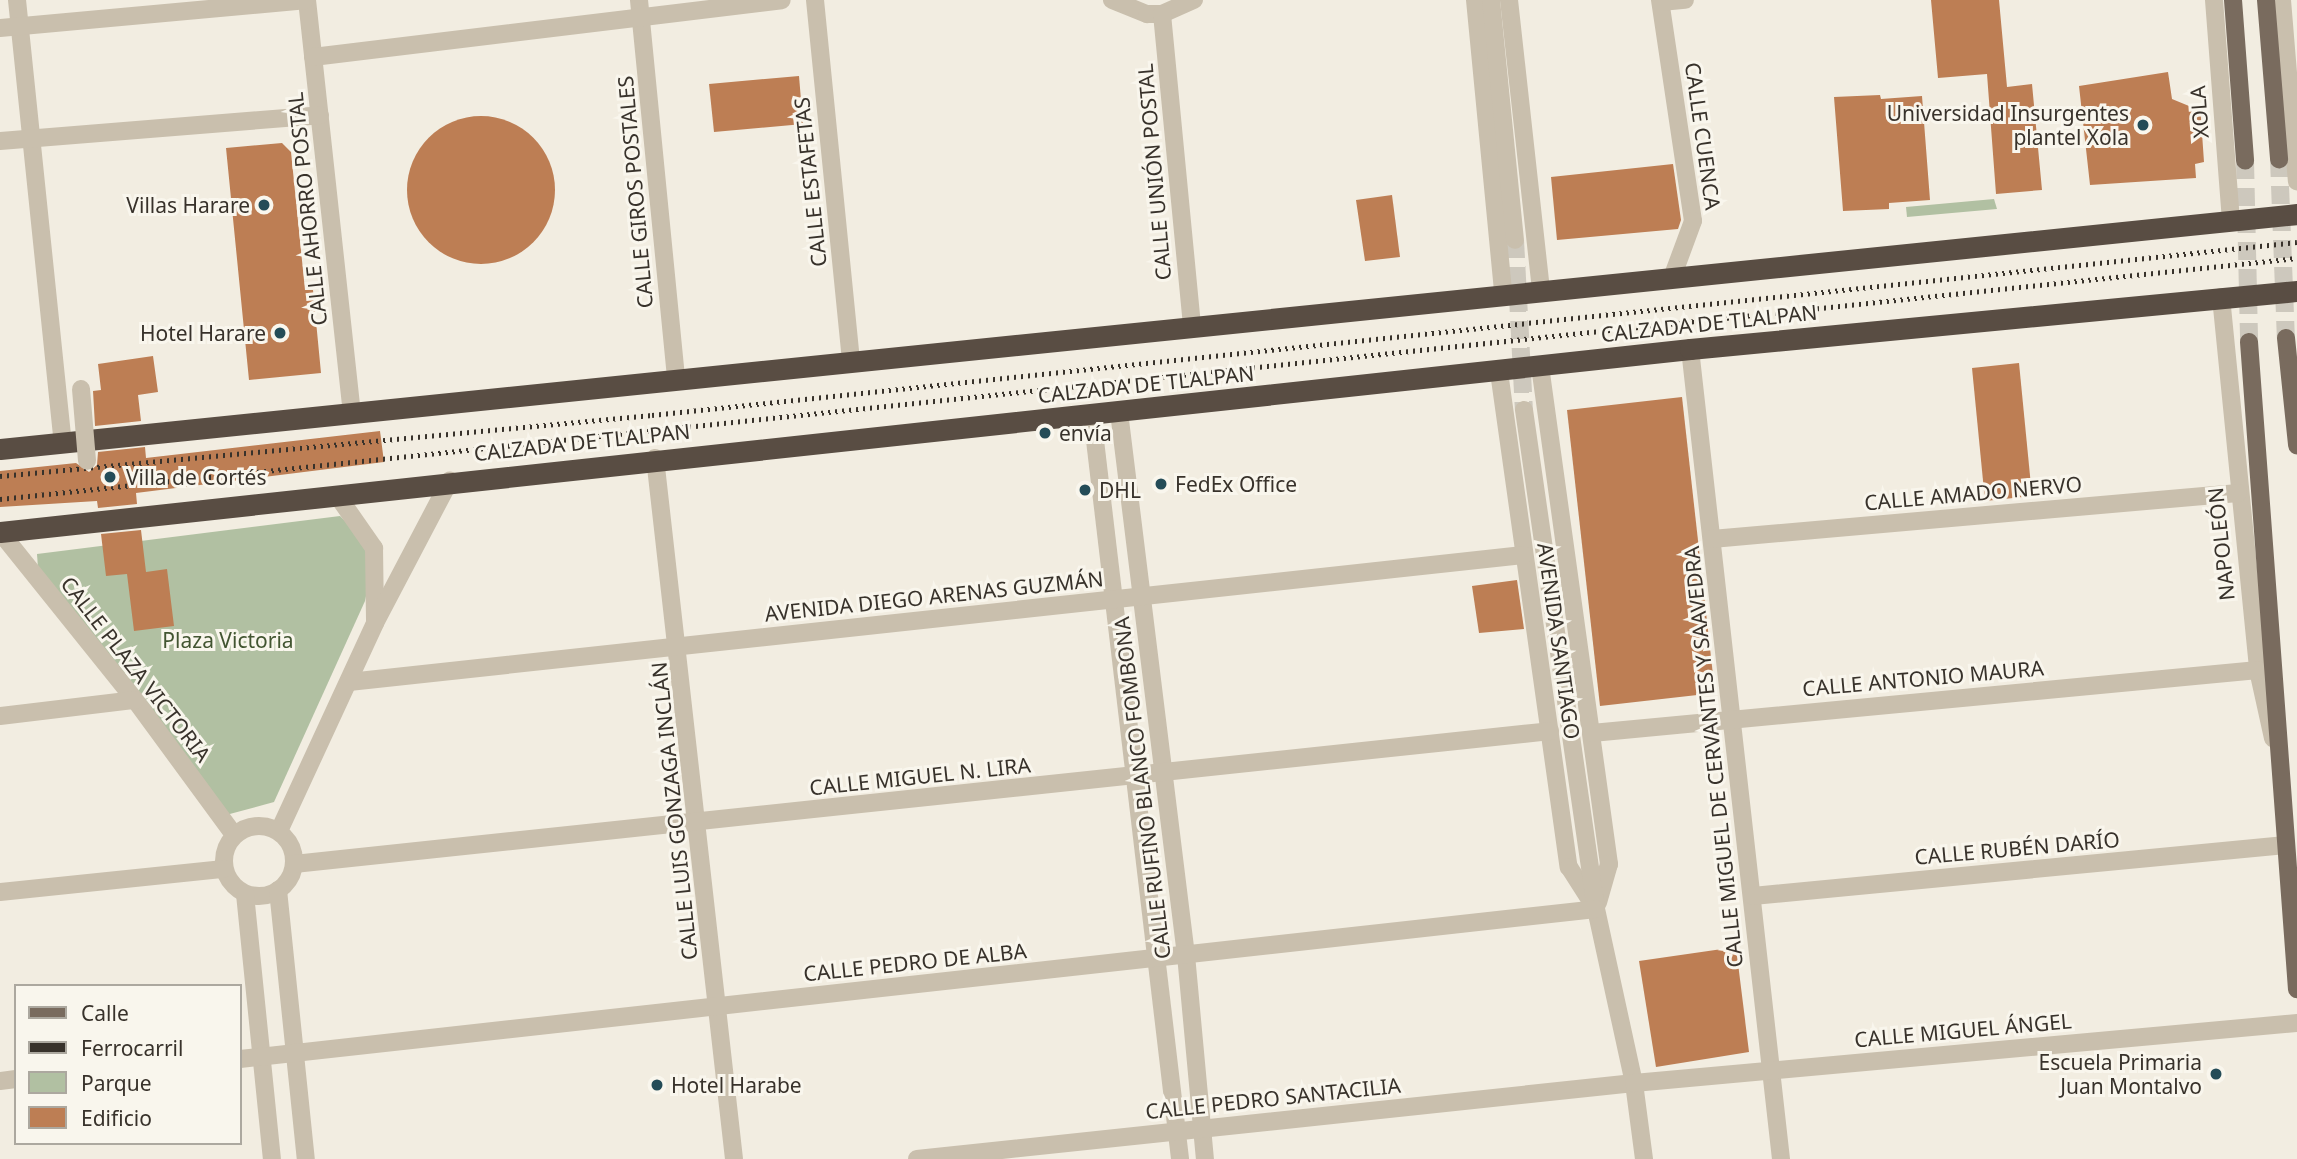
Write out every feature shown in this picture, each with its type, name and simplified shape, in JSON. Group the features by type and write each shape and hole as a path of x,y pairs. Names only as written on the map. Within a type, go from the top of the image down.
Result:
{"highway":[{"path":"0,449 1674,275 2297,214"},
{"name":"CALZADA DE TLALPAN","path":"0,532 450,480 1092,415 1690,349 2297,291"}],"main road":[{"name":"XOLA","path":"2233,0 2245,161"},
{"path":"2266,0 2279,159"},
{"path":"2286,338 2297,445"},
{"name":"NAPOLEÓN","path":"2249,342 2297,989"}],"street":[{"path":"17,0 29,140 63,442"},
{"path":"0,28 305,0"},
{"name":"CALLE AHORRO POSTAL","path":"305,0 352,414"},
{"path":"313,57 640,8 782,0"},
{"name":"CALLE ESTAFETAS","path":"815,0 851,360"},
{"path":"1112,0 1147,14 1162,14 1194,0"},
{"path":"1475,0 1503,293"},
{"path":"1491,0 1516,240"},
{"path":"1509,0 1541,289"},
{"path":"1661,1 1685,0"},
{"name":"XOLA","path":"2214,0 2231,220"},
{"path":"2282,0 2294,92 2297,181"},
{"name":"CALLE CUENCA","path":"1661,1 1693,221 1674,275"},
{"name":"CALLE GIROS POSTALES","path":"640,8 676,379"},
{"name":"CALLE UNIÓN POSTAL","path":"1162,14 1192,326"},
{"path":"0,141 320,115"},
{"name":"NAPOLEÓN","path":"2221,297 2238,493 2258,670 2283,785"},
{"name":"CALLE MIGUEL DE CERVANTES Y SAAVEDRA","path":"1690,349 1734,719 1781,1159"},
{"name":"AVENIDA SANTIAGO","path":"1540,366 1609,864 1596,909"},
{"name":"AVENIDA SANTIAGO","path":"1499,372 1569,867 1596,909"},
{"path":"81,389 87,461"},
{"name":"AVENIDA SANTIAGO","path":"1524,410 1596,909 1634,1083 1644,1159"},
{"name":"CALLE RUFINO BLANCO FOMBONA","path":"1119,412 1186,955 1205,1159"},
{"name":"CALLE RUFINO BLANCO FOMBONA","path":"1092,415 1180,1159"},
{"name":"CALLE LUIS GONZAGA INCLÁN","path":"655,458 734,1159"},
{"path":"279,831 375,623 450,480"},
{"name":"CALLE AMADO NERVO","path":"1712,539 2238,493"},
{"path":"337,495 374,548 375,623"},
{"name":"CALLE PLAZA VICTORIA","path":"0,532 135,700 234,835"},
{"name":"AVENIDA DIEGO ARENAS GUZMÁN","path":"349,682 1524,555"},
{"name":"CALLE ANTONIO MAURA","path":"1592,733 2258,670"},
{"path":"0,716 135,700"},
{"name":"CALLE MIGUEL N. LIRA","path":"294,864 1162,775 1549,731"},
{"path":"256,825 279,831 291,845 294,864 278,890 268,895 245,894 232,884 224,869 225,850 234,835 256,825"},
{"name":"CALLE RUBÉN DARÍO","path":"1753,896 2286,845"},
{"path":"0,892 224,869"},
{"path":"278,890 306,1159"},
{"path":"245,894 272,1159"},
{"name":"CALLE PEDRO DE ALBA","path":"242,1059 1596,909"},
{"name":"CALLE MIGUEL ÁNGEL","path":"1634,1083 2297,1023"},
{"name":"CALLE PEDRO SANTACILIA","path":"917,1159 1634,1083"}],"green space":[{"path":"1994,199 1997,209 1907,217 1906,207"},
{"name":"Plaza Victoria","path":"340,516 364,540 370,577 365,601 274,802 226,815 38,568 37,554"}],"building":[{"path":"1931,0 1999,0 2007,87 2032,84 2042,190 1996,194 1987,74 1938,78"},
{"path":"2168,72 2172,99 2189,106 2200,104 2204,162 2195,164 2196,178 2090,185 2079,86"},
{"path":"799,76 803,124 714,132 709,84"},
{"path":"1880,95 1881,99 1922,96 1930,200 1889,203 1889,209 1843,211 1834,97"},
{"path":"481,116 509,122 533,138 549,162 555,190 549,218 533,242 509,258 481,264 453,258 429,242 413,218 407,190 413,162 429,138 453,122"},
{"path":"282,143 291,152 305,290 313,290 321,373 249,380 226,148"},
{"path":"1673,164 1681,220 1678,229 1557,240 1551,177"},
{"path":"1392,195 1400,257 1365,261 1356,200"},
{"path":"153,356 158,392 138,395 141,421 95,426 93,391 101,390 98,364"},
{"path":"2019,363 2032,496 1985,501 1972,368"},
{"path":"1682,397 1715,693 1600,706 1567,410"},
{"path":"380,431 384,462 136,493 137,504 98,508 97,501 0,507 0,471 76,463 89,472 97,465 98,452 145,447 146,458"},
{"path":"141,530 146,572 167,569 174,626 134,631 127,574 106,576 101,534"},
{"path":"1517,580 1524,629 1479,633 1472,586"},
{"path":"1736,947 1749,1052 1656,1067 1639,961"}],"tunnel":[{"path":"2279,159 2286,338"},
{"path":"2245,161 2249,342"},
{"path":"1515,240 1524,410"}],"railway":[{"path":"0,476 652,415 2297,242"},
{"path":"0,499 2297,258"}],"place":[{"name":"Universidad Insurgentes plantel Xola","path":"2143,125"},
{"name":"Villas Harare","path":"264,205"},
{"name":"Hotel Harare","path":"280,333"},
{"name":"envía","path":"1045,433"},
{"name":"Villa de Cortés","path":"110,477"},
{"name":"FedEx Office","path":"1161,484"},
{"name":"DHL","path":"1085,490"},
{"name":"Escuela Primaria Juan Montalvo","path":"2216,1074"},
{"name":"Hotel Harabe","path":"657,1085"}]}
